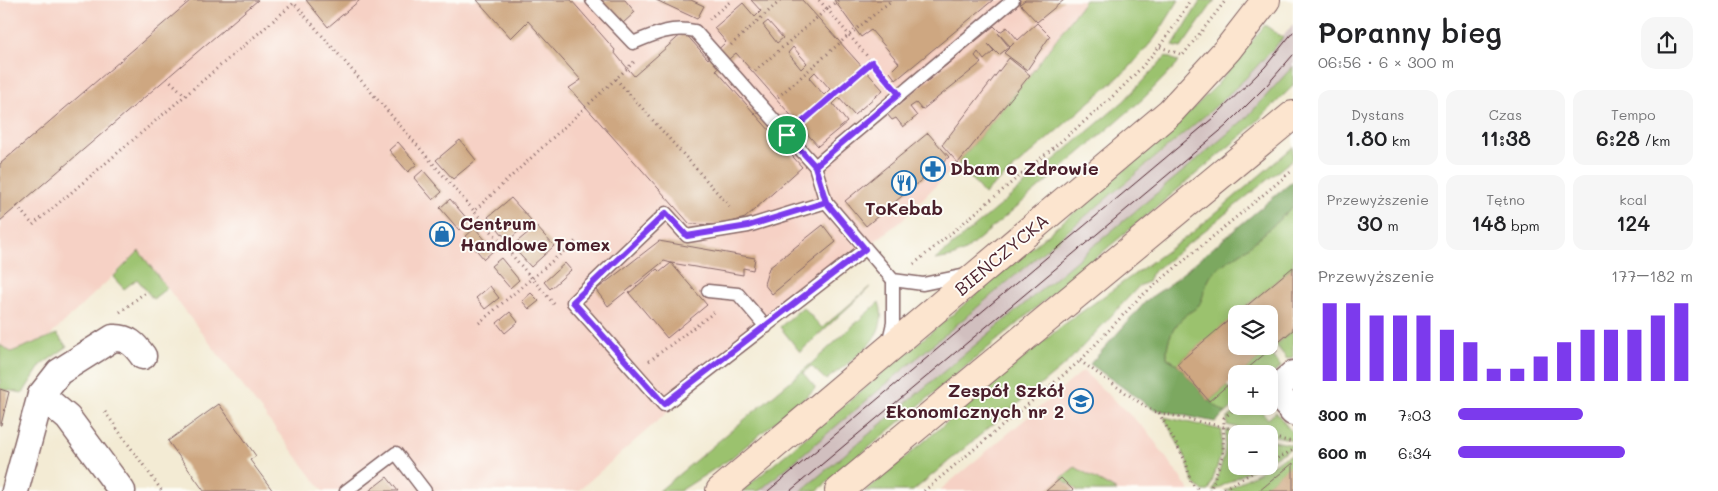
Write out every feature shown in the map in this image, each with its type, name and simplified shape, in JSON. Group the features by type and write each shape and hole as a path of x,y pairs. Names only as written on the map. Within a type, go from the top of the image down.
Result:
{"main road":[{"name":"BIEŃCZYCKA","path":"720,491 1170,112 1228,48 1266,0"},
{"path":"839,491 1293,115"}],"street":[{"path":"14,491 41,395 59,372 113,338 121,337 129,341 143,356"},
{"path":"1293,374 1274,390 1293,412"},
{"path":"41,395 68,418 122,491"}],"lane":[{"path":"592,0 633,43 660,32 680,28 695,31 815,166 826,202 893,280 923,284 959,277 987,267"},
{"path":"815,166 1013,0"},
{"path":"826,202 748,226 687,236 666,213 573,302 664,404 865,249"},
{"path":"885,353 893,323 893,280"},
{"path":"708,291 738,294 766,327"},
{"path":"346,491 396,453 425,491"}],"path":[{"path":"695,31 732,0"},
{"path":"718,56 782,0"},
{"path":"818,0 899,94"},
{"path":"742,83 838,0"},
{"path":"765,109 892,0"},
{"path":"917,261 1115,95 1160,47 1190,0"},
{"path":"1160,47 1182,55 1226,0"},
{"path":"17,206 33,226 293,1 556,306"},
{"path":"474,211 635,61"},
{"path":"787,135 872,62"},
{"path":"167,78 185,94"},
{"path":"616,79 748,226"},
{"path":"924,491 1080,361 1138,298 1293,170"},
{"path":"479,323 533,280 577,240"},
{"path":"634,372 738,294"},
{"path":"1080,361 1152,411 1228,428"},
{"path":"105,412 162,491"},
{"path":"1158,412 1186,462 1192,483 1200,491"},
{"path":"1210,491 1223,454 1224,418 1228,415"},
{"path":"1278,439 1293,442"},
{"path":"1278,458 1293,450"},
{"path":"1220,491 1248,475"}],"shaded area":[{"name":"Centrum Handlowe Tomex","path":"0,0 1085,0 1030,75 958,163 903,219 740,348 578,491 323,491 139,251 17,367 0,352"},
{"path":"1293,24 1293,66 1248,116 801,491 759,491 1214,109 1271,52"},
{"name":"Zespół Szkół Ekonomicznych nr 2","path":"1083,371 1147,431 1190,491 939,491"}],"green space":[{"path":"1085,0 1179,0 1155,38 1129,68 984,194 958,163 1030,75"},
{"path":"1201,0 1215,0 1181,48 1173,46"},
{"path":"1265,25 1283,38 1245,79 1214,108 759,491 742,491 1165,136 1216,86"},
{"path":"1166,56 1179,62 1144,98 965,251 952,257 935,260 1124,101"},
{"path":"1293,66 1293,86 1245,133 817,491 801,491 1248,116"},
{"path":"1293,147 1293,159 1151,274 1148,282 1139,286 1068,362 913,491 865,491 1062,326 1192,233"},
{"path":"1293,181 1293,206 1253,243 1213,273 1199,305 1178,323 1169,339 1167,358 1177,364 1209,401 1226,413 1215,422 1153,409 1090,364 1148,299 1166,287"},
{"path":"1293,206 1293,267 1248,305 1228,305 1228,321 1177,364 1167,358 1171,333 1182,319 1198,305 1213,273 1270,228"},
{"path":"139,251 167,288 153,299 137,279 124,289 113,277"},
{"path":"870,287 800,352 780,327 803,307 822,328"},
{"path":"879,302 880,327 874,337 857,356 826,380 811,366 803,373 815,387 814,390 730,459 680,491 659,491 812,363"},
{"path":"1293,330 1293,357 1287,359 1278,348 1278,343"},
{"path":"57,334 67,347 41,365 23,393 0,389 0,345 11,352"},
{"path":"1263,355 1273,355 1281,367 1278,370 1278,365 1252,365"},
{"path":"1227,386 1228,387 1228,411 1226,413 1209,401"},
{"path":"1232,415 1265,415 1268,419 1273,415 1278,415 1293,434 1293,440 1278,437 1278,425 1228,425 1227,419"},
{"path":"1164,417 1222,430 1221,455 1209,491 1203,491 1193,482 1187,461"},
{"path":"1226,430 1228,430 1228,475 1242,475 1213,491 1224,456"},
{"path":"1278,442 1293,445 1293,447 1278,455"},
{"path":"1293,453 1293,464 1259,491 1225,491 1254,475 1278,475 1278,461"},
{"path":"1075,467 1117,491 1078,491 1061,478"}],"building":[{"path":"191,0 258,0 0,221 0,164"},
{"path":"306,0 360,0 328,27"},
{"path":"477,0 571,0 615,50 614,52 634,76 684,32 708,59 726,42 714,28 743,3 755,17 761,11 751,0 802,0 883,90 854,115 839,98 833,104 847,122 818,146 736,53 716,70 802,167 745,218 721,225 690,224 569,88 581,80 528,21 511,38","holes":["768,21 783,38 777,43 763,25","793,47 807,63 801,69 788,53","815,72 830,89 824,95 809,78"]},
{"path":"599,0 625,0 635,12 621,25"},
{"path":"656,0 691,0 704,6 697,19"},
{"path":"834,0 993,0 896,80 890,72 899,63 871,30 861,37"},
{"path":"1025,0 1064,0 1037,22 1020,4"},
{"path":"1037,23 1050,36 1027,70 1004,53 1014,43 1010,46 998,33 1009,47 999,55 988,44 994,51 984,60 978,52 975,56 981,63 922,110 916,103 910,107 917,116 903,127 896,118 892,120 887,114 994,26 1000,32 1007,27 1018,40"},
{"path":"1009,58 1030,75 958,163 942,145"},
{"path":"928,133 949,157 866,226 845,201"},
{"path":"460,140 476,160 453,179 436,160"},
{"path":"398,142 417,164 408,172 389,150"},
{"path":"423,170 442,192 433,200 414,178"},
{"path":"511,198 531,220 508,241 488,217"},
{"path":"450,199 469,221 459,230 440,208"},
{"path":"823,225 836,242 772,294 764,284 769,268"},
{"path":"536,226 554,246 531,267 512,246"},
{"path":"475,228 494,250 484,259 465,237"},
{"path":"659,241 755,258 753,270 743,268 743,275 664,261 608,306 596,290"},
{"path":"501,258 519,280 510,288 491,266"},
{"path":"565,263 571,270 550,289 544,282"},
{"path":"671,263 707,305 667,338 629,293 657,269 660,272"},
{"path":"1293,267 1293,330 1278,343 1278,305 1248,305"},
{"path":"490,286 499,298 485,309 476,298"},
{"path":"531,293 539,301 529,309 522,301"},
{"path":"510,312 518,322 505,333 497,323"},
{"path":"1228,321 1228,355 1263,355 1252,365 1228,365 1228,385 1209,401 1177,364"},
{"path":"0,389 9,392 1,425 0,425"},
{"path":"219,404 256,456 250,460 273,491 204,491 168,441"},
{"path":"1293,463 1293,491 1259,491"},
{"path":"387,477 398,491 369,491"},
{"path":"1061,478 1074,491 1046,491"}],"tram line":[{"path":"768,491 1213,118 1265,67 1293,32"},
{"path":"790,491 1226,126 1267,85 1293,55"}],"place":[{"name":"Dbam o Zdrowie","path":"933,169"},
{"name":"ToKebab","path":"904,183"},
{"name":"Centrum Handlowe Tomex","path":"442,234"},
{"name":"Zespół Szkół Ekonomicznych nr 2","path":"1081,401"}],"route":[{"path":"787,135 815,166 826,202 748,226 687,236 666,213 573,302 664,404 865,249 826,202 815,166 899,94 872,62 787,135"}]}
